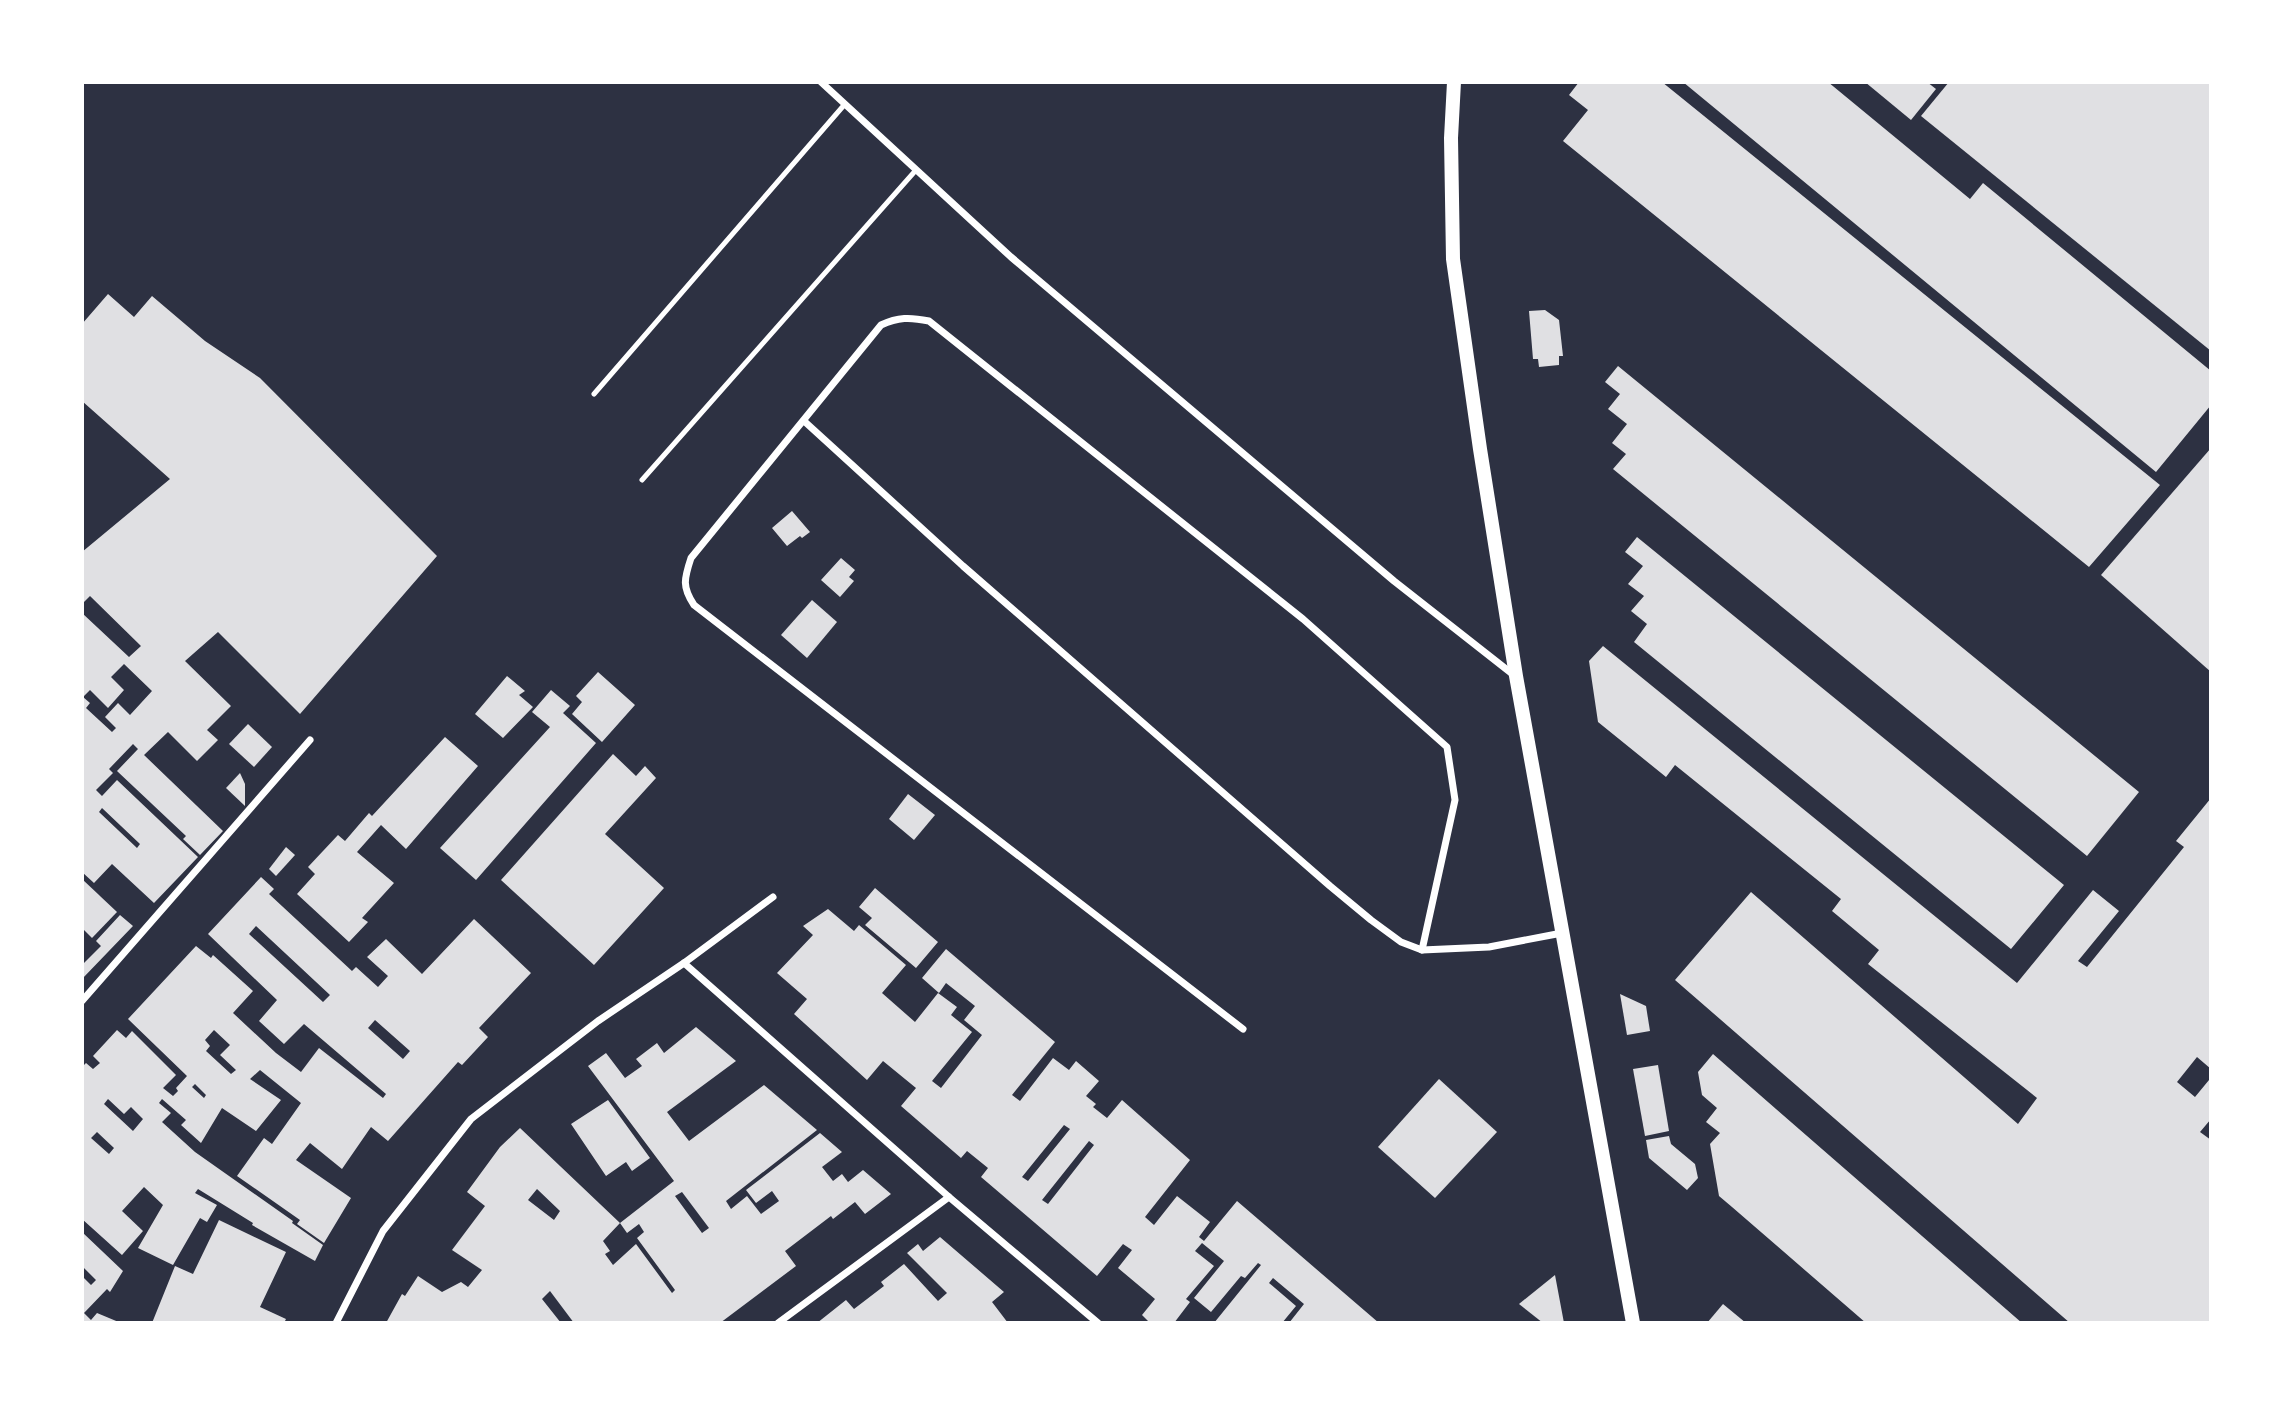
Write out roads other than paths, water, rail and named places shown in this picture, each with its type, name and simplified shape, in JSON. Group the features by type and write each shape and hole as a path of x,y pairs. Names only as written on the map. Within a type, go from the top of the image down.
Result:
{"main road":[{"path":"1454,82 1451,138 1453,259 1480,449 1516,676 1633,1323"}],"street":[{"path":"821,82 1022,266 1394,580 1516,676"},
{"path":"1243,1029 694,605 687,594 684,579 691,558 881,325 902,317 929,321 1303,619 1447,747 1455,800 1422,950"},
{"path":"804,421 963,566 1330,886 1401,942 1422,950 1489,947 1562,933"},
{"path":"82,1001 310,740"},
{"path":"336,1323 383,1231 471,1119 598,1021 684,963 773,897"},
{"path":"684,963 949,1197 1098,1323"},
{"path":"778,1323 949,1197"}],"lane":[{"path":"594,394 845,104"},
{"path":"642,480 916,170"}]}
